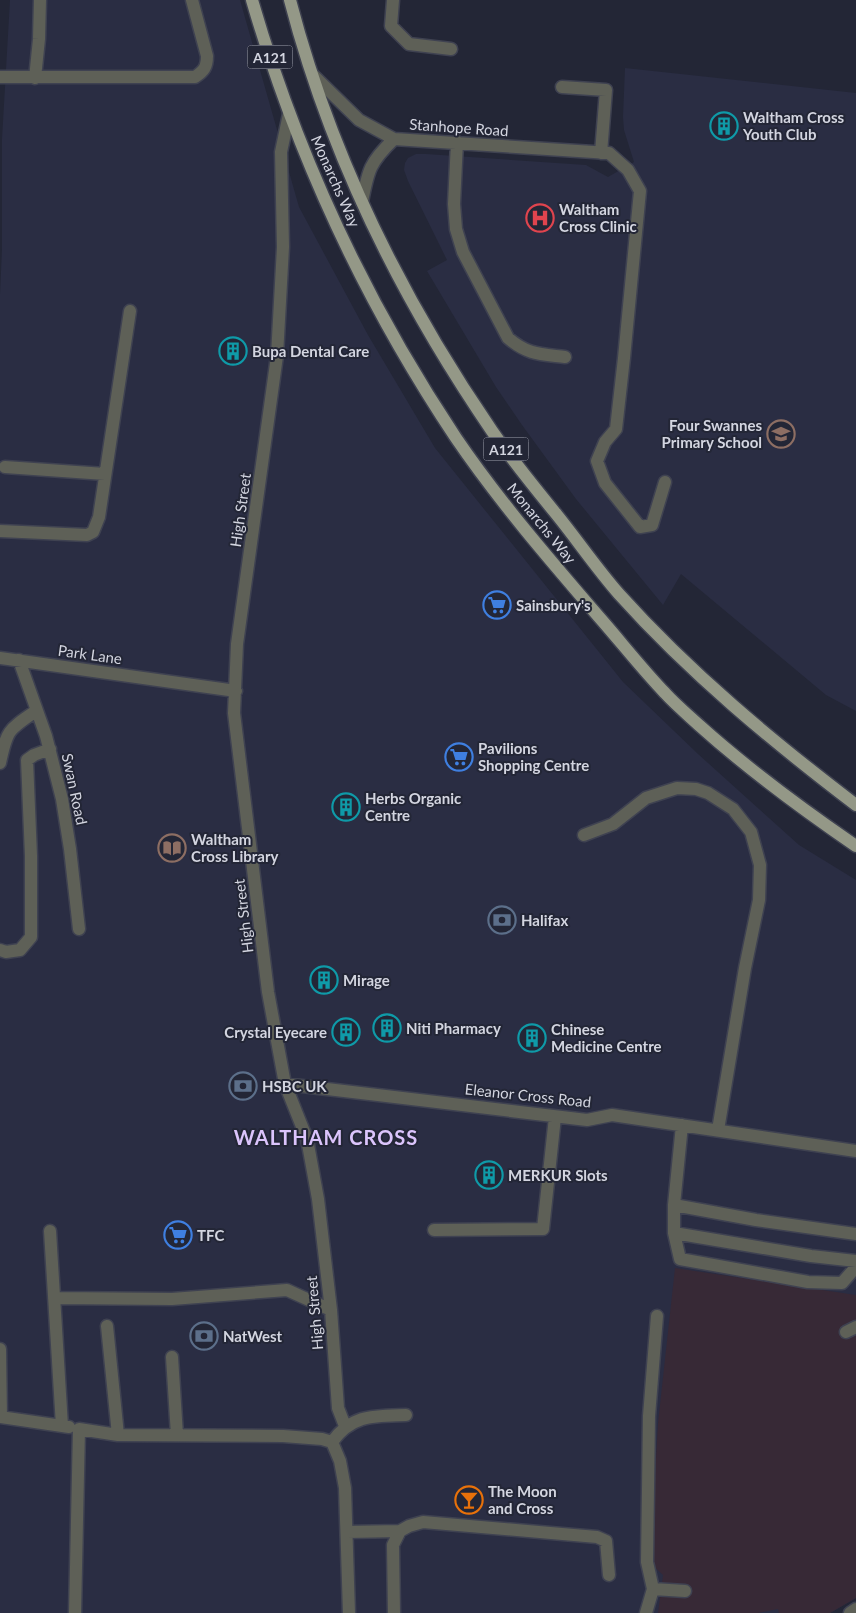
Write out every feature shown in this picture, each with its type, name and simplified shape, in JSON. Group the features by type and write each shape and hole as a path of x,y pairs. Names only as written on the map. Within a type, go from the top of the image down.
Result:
{"main road":[{"name":"Monarchs Way","path":"252,0 289,114 320,192 358,270 405,357 457,439 513,515 666,695 730,752 814,817 856,846"},
{"name":"Monarchs Way","path":"290,0 298,31 337,144 362,202 395,268 440,350 493,432 618,593 714,690 786,751 856,805"}],"street":[{"path":"35,78 40,0"},
{"path":"0,77 195,77 203,72 207,65 207,56 192,0"},
{"path":"393,0 391,26 409,44 450,49"},
{"name":"Stanhope Road","path":"314,76 360,120 394,139 601,153"},
{"path":"562,87 606,90 601,153 609,153 628,170 640,191 616,429 605,442 597,461 605,483 640,527 652,525 666,482"},
{"name":"High Street","path":"289,114 281,152 284,248 278,356 237,644 234,713 268,992 285,1084 307,1139 318,1199 331,1310 338,1408 345,1426"},
{"path":"362,202 367,174 378,154 394,139"},
{"path":"457,142 454,204 456,229 463,252 508,338 519,347 530,352 565,357"},
{"path":"0,531 87,535 93,532 99,517 130,311"},
{"path":"5,467 106,474"},
{"name":"Park Lane","path":"0,658 236,691"},
{"name":"Swan Road","path":"19,660 50,749 62,799 79,929"},
{"path":"0,763 5,739 14,726 36,711"},
{"path":"0,950 6,952 20,950 31,937 31,856 27,760 50,749"},
{"path":"584,835 613,824 646,798 677,788 696,789 708,793 733,809 751,832 760,865 759,900 745,968 718,1130"},
{"name":"Eleanor Cross Road","path":"285,1084 555,1117 587,1120 612,1115 856,1151"},
{"path":"434,1230 543,1229 555,1117"},
{"path":"682,1125 674,1204 674,1233 680,1259 808,1282 842,1283 856,1267"},
{"path":"674,1204 756,1220 856,1234"},
{"path":"50,1231 62,1426"},
{"path":"674,1233 811,1256 856,1261"},
{"path":"54,1298 172,1299 287,1290 331,1310"},
{"path":"646,1613 653,1589 646,1562 649,1416 657,1316"},
{"path":"106,1326 118,1435"},
{"path":"0,1349 0,1417 118,1435 301,1437 332,1442"},
{"path":"172,1356 177,1435"},
{"path":"332,1442 345,1426 367,1418 406,1415"},
{"path":"75,1613 80,1428"},
{"path":"332,1442 340,1461 345,1488 349,1613"},
{"path":"347,1532 400,1531 423,1522 597,1537 606,1541 609,1575"},
{"path":"394,1613 393,1545 400,1531"},
{"path":"653,1589 685,1591"},
{"path":"850,1613 856,1609"}],"shaded area":[{"path":"10,0 240,0 299,207 368,335 435,448 623,682 698,754 799,845 856,880 856,1598 830,1613 0,1613 0,295 2,139"},
{"path":"625,68 856,93 856,711 826,695 681,574 663,605 576,499 522,425 496,387 427,271 447,260 408,181 404,170 408,158 416,154 426,154 586,165 608,177 634,162 624,130"},
{"path":"675,1268 856,1295 856,1598 830,1613 779,1613 778,1609 758,1613 658,1613 663,1575 650,1563 658,1423"}],"place":[{"name":"Waltham Cross Youth Club","path":"724,126"},
{"name":"Waltham Cross Clinic","path":"540,218"},
{"name":"Bupa Dental Care","path":"233,351"},
{"name":"Four Swannes Primary School","path":"781,434"},
{"name":"Sainsbury's","path":"497,605"},
{"name":"Pavilions Shopping Centre","path":"459,757"},
{"name":"Herbs Organic Centre","path":"346,807"},
{"name":"Waltham Cross Library","path":"172,848"},
{"name":"Halifax","path":"502,920"},
{"name":"Mirage","path":"324,980"},
{"name":"Niti Pharmacy","path":"387,1028"},
{"name":"Crystal Eyecare","path":"346,1032"},
{"name":"Chinese Medicine Centre","path":"532,1038"},
{"name":"HSBC UK","path":"243,1086"},
{"name":"MERKUR Slots","path":"489,1175"},
{"name":"TFC","path":"178,1235"},
{"name":"NatWest","path":"204,1336"},
{"name":"The Moon and Cross","path":"469,1500"}],"district":[{"name":"WALTHAM CROSS","path":"326,1137"}]}
